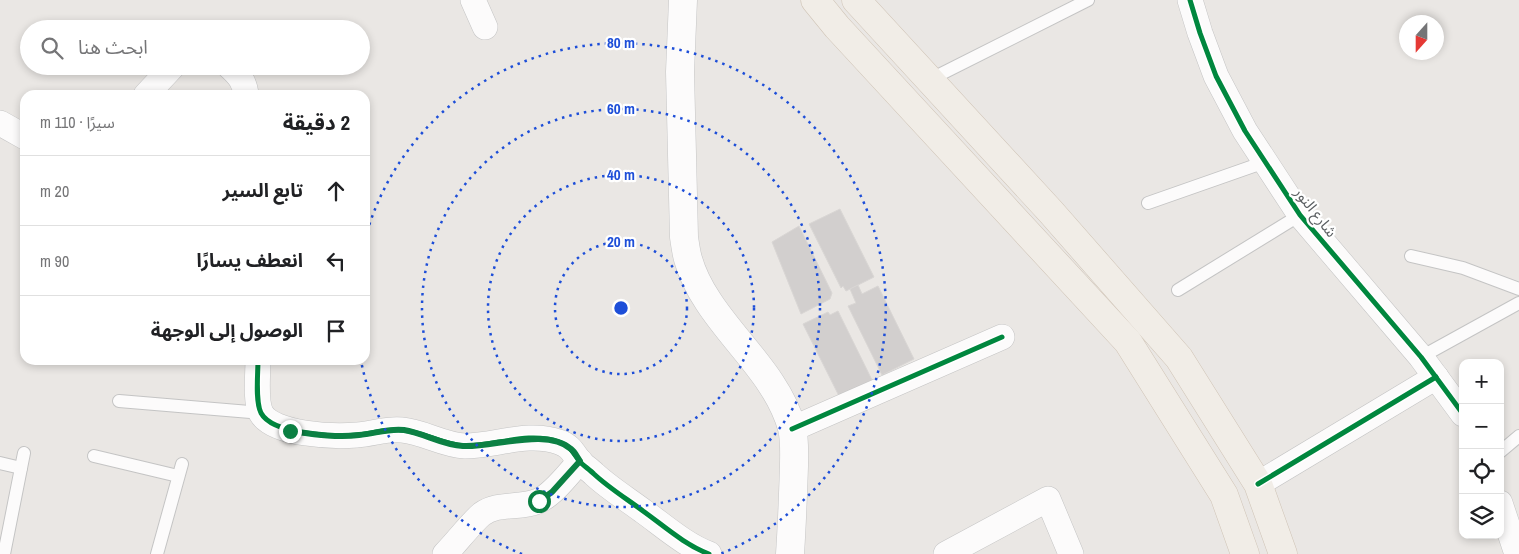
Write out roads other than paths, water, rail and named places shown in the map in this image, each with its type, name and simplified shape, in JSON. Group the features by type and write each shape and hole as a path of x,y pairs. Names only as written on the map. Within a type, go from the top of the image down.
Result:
{"main road":[{"path":"683,0 680,72 684,237 688,260 707,299 774,388 792,429 794,453 790,554"},
{"path":"815,0 837,28 1128,342 1224,494 1245,554"},
{"path":"861,2 929,80 1051,212 1179,358 1258,484 1283,554"}],"street":[{"path":"473,0 485,27"},
{"name":"شارع النور","path":"1190,0 1216,76 1245,131 1265,162 1300,215 1429,367 1459,408"},
{"path":"151,90 165,75"},
{"path":"238,75 245,84 246,90"},
{"path":"0,123 20,133"},
{"path":"792,429 1002,337"},
{"path":"258,365 258,402 261,413 267,420 278,426 290,431 341,436 392,429 405,430 445,443 462,446 524,439 543,439 559,442 571,449 580,461 597,476 688,544 709,554"},
{"path":"1258,484 1429,367"},
{"path":"445,554 483,514 498,507 524,505 539,501 552,492 580,461"},
{"path":"946,554 1048,500 1072,554"},
{"path":"1504,515 1517,554"}],"lane":[{"path":"929,80 1088,0"},
{"path":"1148,204 1265,162"},
{"path":"1178,290 1300,215"},
{"path":"1412,256 1463,268 1519,289"},
{"path":"1429,367 1519,303"},
{"path":"119,401 261,413"},
{"path":"1504,449 1519,436"},
{"path":"4,554 24,452"},
{"path":"94,456 180,470 157,554"},
{"path":"0,463 21,468"}]}
